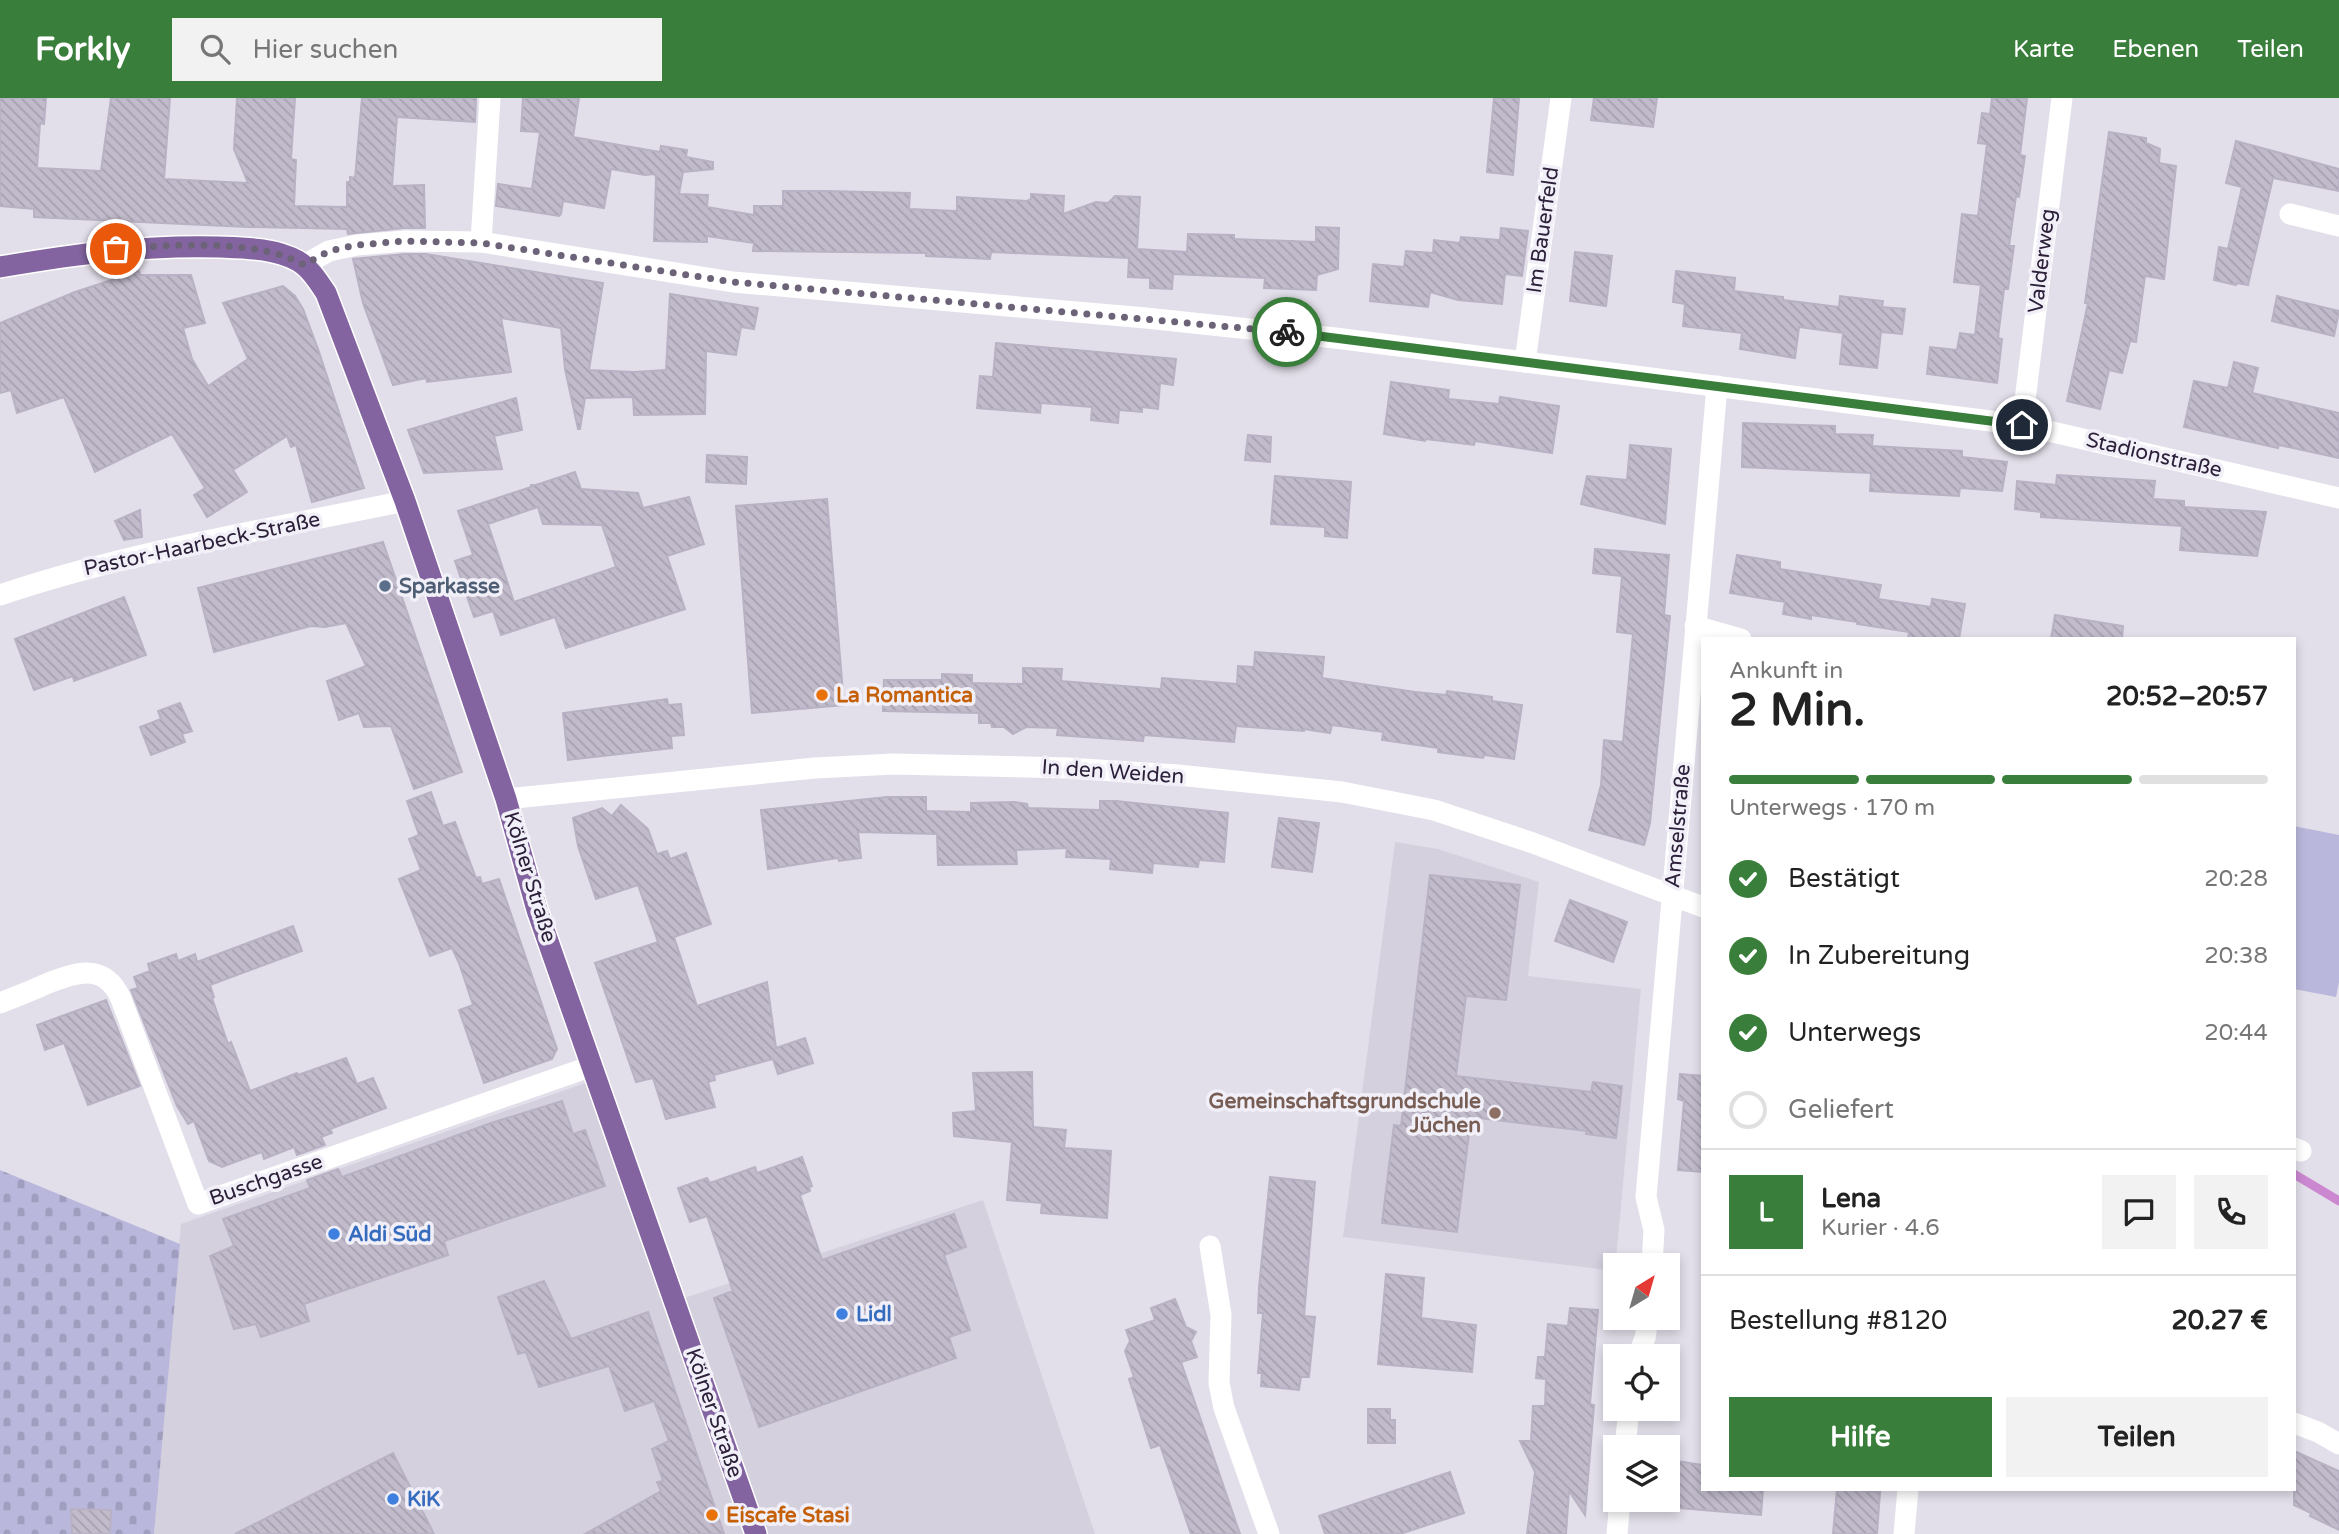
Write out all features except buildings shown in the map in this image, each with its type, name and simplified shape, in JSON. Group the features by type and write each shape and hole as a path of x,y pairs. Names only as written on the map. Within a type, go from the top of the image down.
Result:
{"main road":[{"path":"0,267 90,252 141,247 199,246 267,251 304,265"},
{"name":"Kölner Straße","path":"304,265 319,282 331,306 405,501 506,799 537,910 756,1534"}],"street":[{"path":"481,243 491,98"},
{"name":"Im Bauerfeld","path":"1525,362 1561,98"},
{"name":"Valderweg","path":"2022,425 2062,98"},
{"path":"2290,214 2339,226"},
{"name":"Stadionstraße","path":"304,265 329,251 357,245 405,241 481,243 733,282 1226,326 2022,425 2339,498"},
{"name":"Amselstraße","path":"1653,1253 1654,1230 1646,1197 1717,386"},
{"name":"Pastor-Haarbeck-Straße","path":"0,594 50,578 132,558 405,501"},
{"path":"1695,626 1734,637"},
{"name":"In den Weiden","path":"506,799 815,768 894,764 1042,766 1178,775 1342,792 1434,810 1533,843 1701,906"},
{"name":"Buschgasse","path":"0,1003 77,973 100,975 113,985 121,999 198,1204 592,1066"},
{"path":"1210,1246 1222,1315 1219,1383 1224,1408 1269,1534"},
{"path":"2296,1424 2339,1444"},
{"path":"1904,1534 1908,1491"},
{"path":"1617,1534 1619,1512"}],"shaded area":[{"name":"Gemeinschaftsgrundschule Jüchen","path":"1395,842 1438,849 1539,882 1528,976 1641,989 1617,1253 1603,1253 1603,1270 1343,1237"},
{"path":"588,1082 666,1304 983,1200 1095,1534 154,1534 181,1224"}],"green space":[{"path":"2296,826 2339,835 2339,982 2336,997 2296,989"},
{"path":"0,1170 180,1244 154,1534 0,1534"}],"waterway":[{"path":"2296,1175 2339,1201"}],"way so far":[{"path":"116,249 168,246 267,251 276,252 304,265 329,251 357,245 456,241 733,282 1287,332"}],"place":[{"name":"Sparkasse","path":"385,586"},
{"name":"La Romantica","path":"822,695"},
{"name":"Gemeinschaftsgrundschule Jüchen","path":"1495,1113"},
{"name":"Aldi Süd","path":"334,1234"},
{"name":"Lidl","path":"842,1314"},
{"name":"KiK","path":"393,1499"},
{"name":"Eiscafe Stasi","path":"712,1515"}],"route":[{"path":"1287,332 2022,425"}]}
